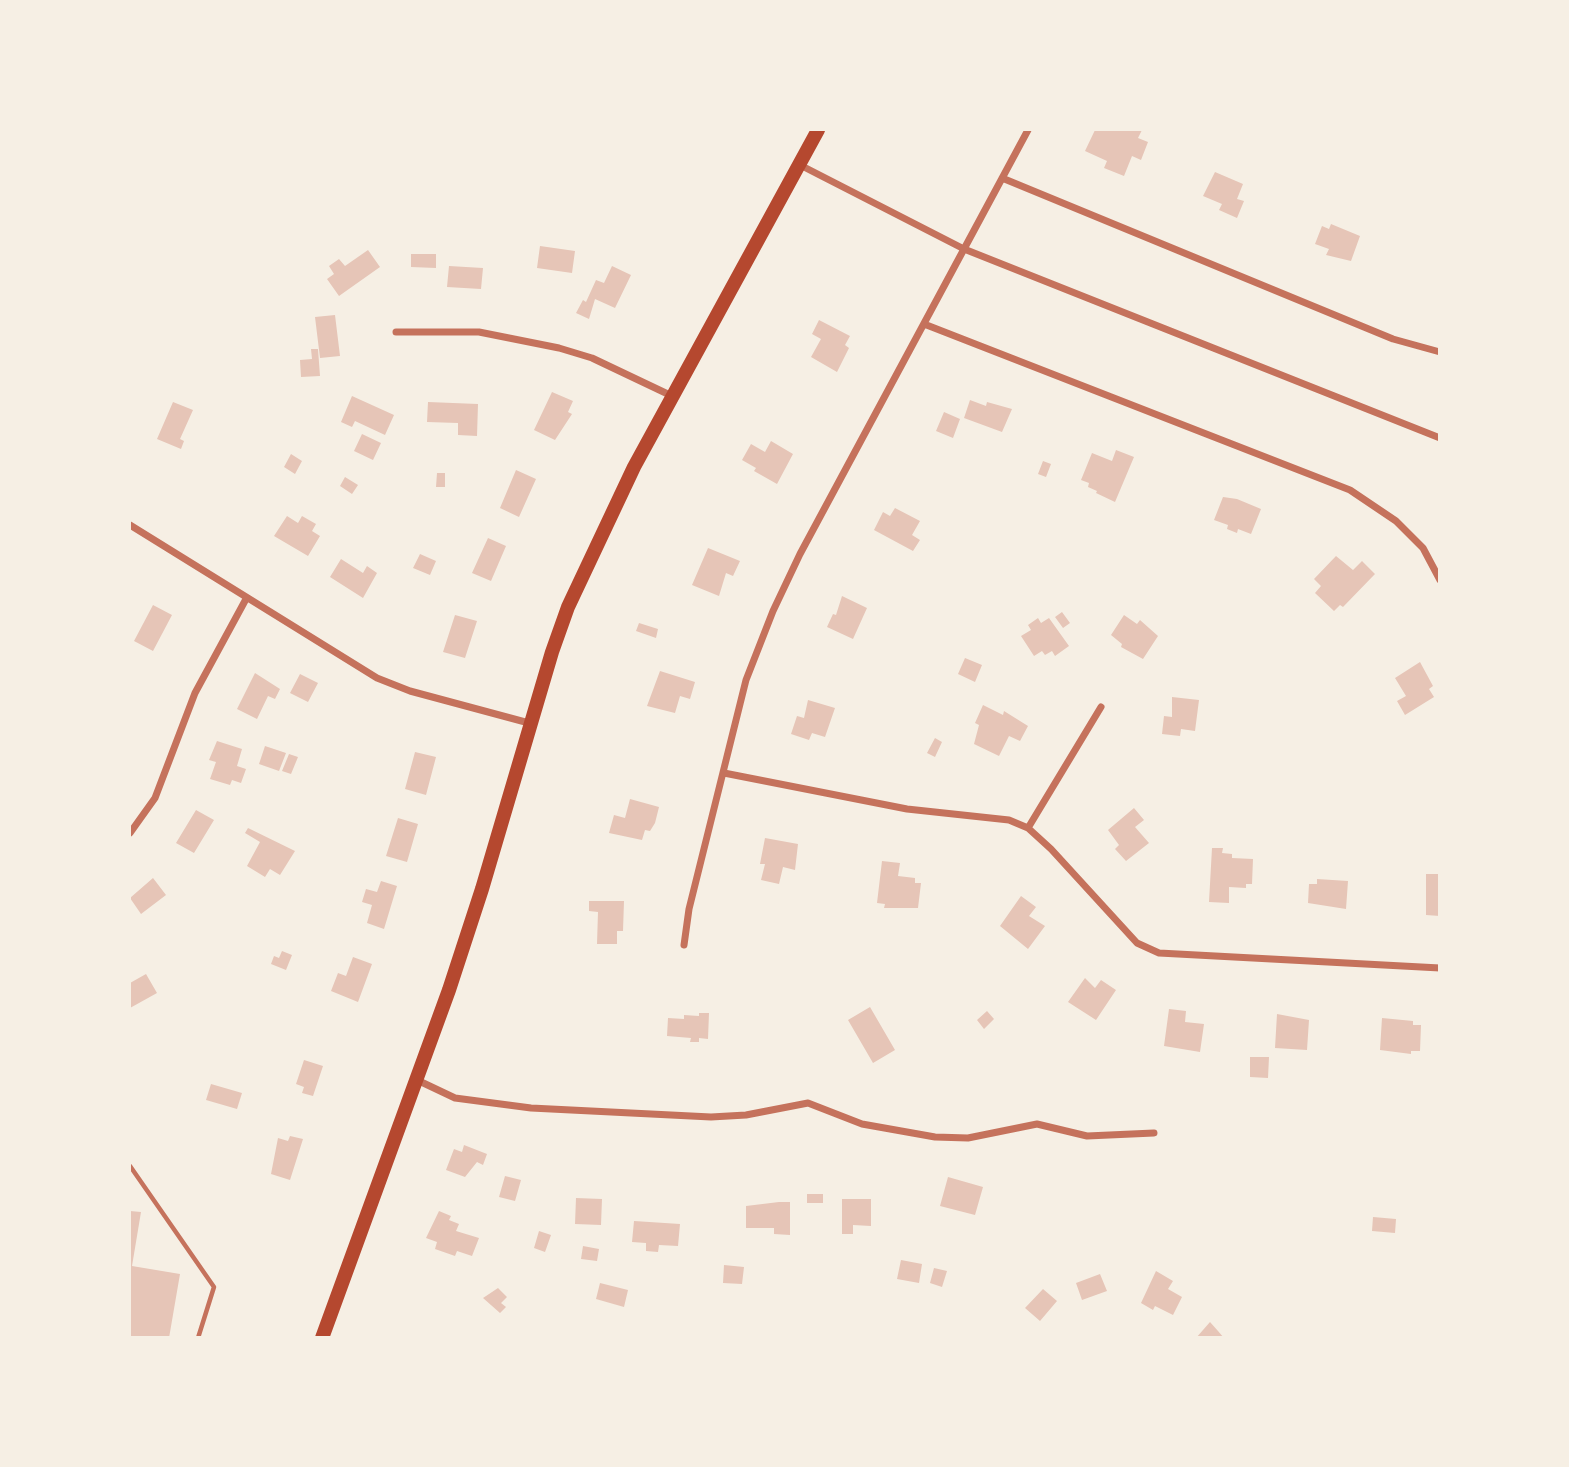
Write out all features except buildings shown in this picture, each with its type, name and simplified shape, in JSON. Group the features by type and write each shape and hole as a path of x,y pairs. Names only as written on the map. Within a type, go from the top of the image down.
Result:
{"main road":[{"path":"322,1338 482,889 529,723 568,607 598,539 672,396 818,130"}],"street":[{"path":"684,945 689,909 746,680 773,611 1028,130"},
{"path":"800,165 964,249 1440,438"},
{"path":"1002,178 1393,339 1440,352"},
{"path":"924,324 1350,490 1396,521 1423,548 1440,580"},
{"path":"396,332 479,332 559,348 614,367 672,396"},
{"path":"130,525 377,678 410,691 529,723"},
{"path":"130,833 155,798 195,693 246,599"},
{"path":"1028,828 1101,707"},
{"path":"724,773 907,808 1009,820 1028,828 1066,864 1136,943 1159,953 1440,968"},
{"path":"416,1080 455,1098 531,1108 711,1117 746,1115 808,1103 862,1124 935,1137 968,1138 1037,1124 1087,1136 1154,1133"}],"lane":[{"path":"130,1166 214,1287 198,1338"}]}
